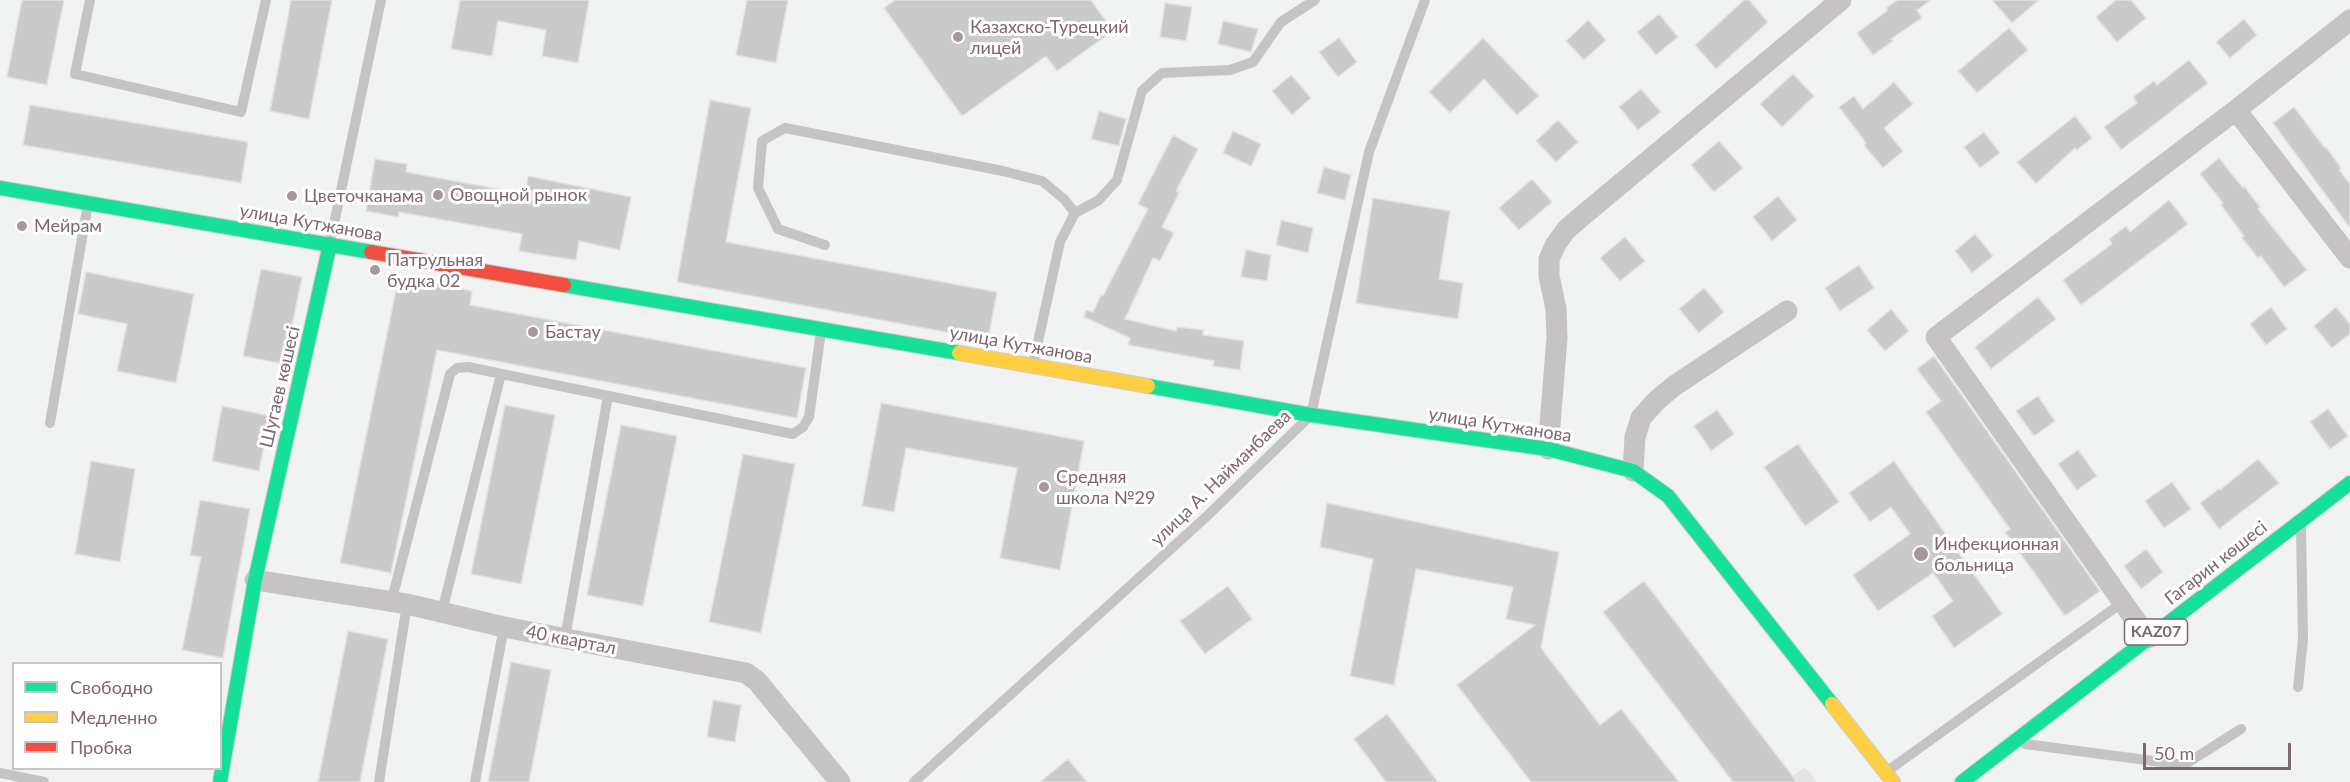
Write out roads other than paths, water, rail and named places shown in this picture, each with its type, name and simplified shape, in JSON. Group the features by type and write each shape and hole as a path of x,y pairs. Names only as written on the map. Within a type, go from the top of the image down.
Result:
{"main road":[{"name":"улица Кутжанова","path":"0,188 1311,415 1548,449 1633,471 1668,496 1889,777"},
{"name":"Шугаев көшесі","path":"222,765 255,580 330,244"},
{"name":"Гагарин көшесі","path":"1962,782 2350,483"}],"street":[{"path":"1548,449 1557,338 1556,309 1549,276 1550,259 1556,244 1566,230 1581,217 1841,0"},
{"path":"2148,638 1936,337 2236,110 2350,20"},
{"path":"2236,110 2350,258"},
{"path":"1633,471 1635,437 1641,418 1656,400 1787,311"},
{"name":"40 квартал","path":"255,580 399,603 504,627 746,673 757,681 840,782"}],"lane":[{"path":"90,0 75,74 241,112 266,0"},
{"name":"Шугаев көшесі","path":"330,244 381,0"},
{"path":"1032,365 1060,242 1075,213 1099,200 1117,180 1142,91 1162,73 1230,70 1253,62 1281,22 1315,0"},
{"name":"улица А. Найманбаева","path":"914,782 1206,518 1311,415 1369,152 1425,0"},
{"path":"825,245 778,229 758,188 762,141 785,128 1003,171 1042,181 1064,199 1075,213"},
{"path":"50,423 88,204"},
{"path":"379,782 399,603 450,374 457,369 468,367 793,434 803,427 809,417 821,329"},
{"path":"442,612 501,374"},
{"path":"565,638 608,396"},
{"path":"2298,687 2303,640 2300,520"},
{"path":"1889,777 2123,602"},
{"path":"475,782 504,627"},
{"path":"2015,742 2184,765 2241,729"},
{"path":"0,773 44,782"}],"place":[{"name":"Казахско-Турецкий лицей","path":"958,37"},
{"name":"Овощной рынок","path":"438,195"},
{"name":"Цветочканама","path":"292,196"},
{"name":"Мейрам","path":"22,226"},
{"name":"Патрульная будка 02","path":"375,270"},
{"name":"Бастау","path":"533,332"},
{"name":"Средняя школа №29","path":"1044,487"},
{"name":"Инфекционная больница","path":"1921,554"}]}
